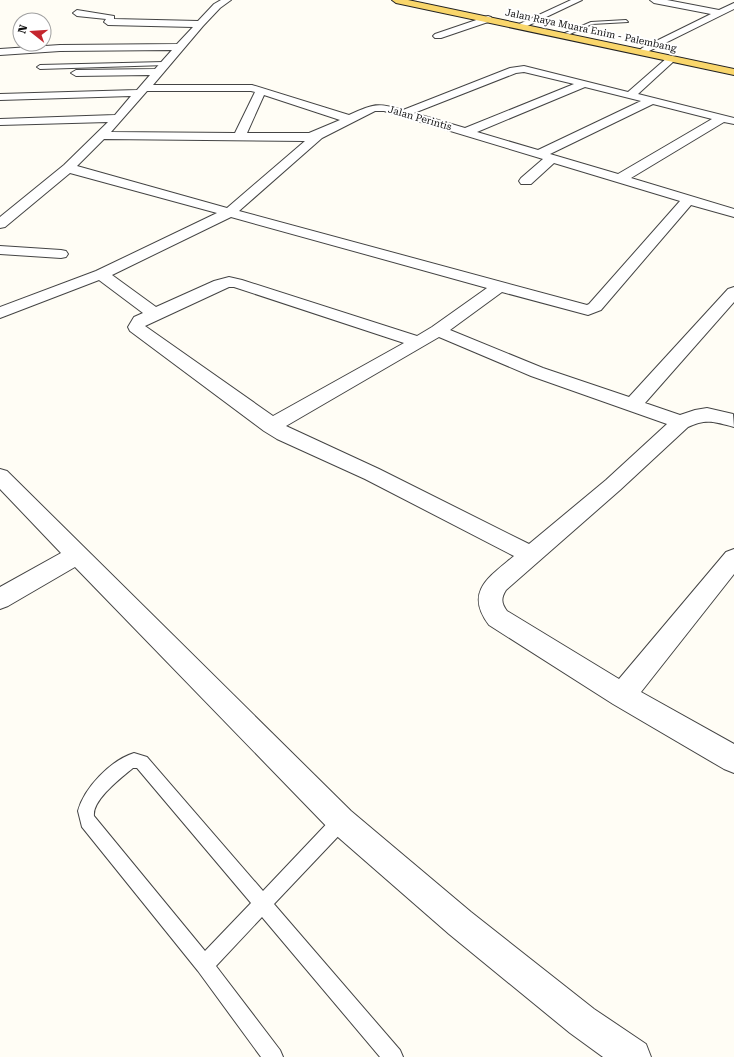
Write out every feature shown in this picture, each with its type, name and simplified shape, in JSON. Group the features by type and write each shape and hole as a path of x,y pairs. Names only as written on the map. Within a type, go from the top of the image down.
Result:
{"main road":[{"name":"Jalan Raya Muara Enim - Palembang","path":"396,0 488,19 568,33 734,68"},
{"name":"Jalan Raya Muara Enim - Palembang","path":"414,0 734,72"}],"street":[{"path":"0,224 68,168 118,118 179,47 217,6 228,0"},
{"path":"523,25 578,0"},
{"path":"654,0 719,13"},
{"path":"645,50 734,6"},
{"path":"77,13 109,16 111,18 108,22 143,30 200,24"},
{"path":"438,36 488,19"},
{"path":"130,48 143,30"},
{"path":"0,52 60,48 179,47"},
{"path":"631,95 671,59"},
{"path":"76,73 161,68"},
{"path":"405,113 516,70 529,70 728,120"},
{"path":"466,132 584,84"},
{"path":"0,97 143,90 249,87 350,119"},
{"path":"238,137 258,95 263,91"},
{"path":"539,154 651,101"},
{"name":"Jalan Perintis","path":"101,135 303,137 318,135 376,108 385,108 734,212"},
{"path":"0,122 118,118"},
{"path":"621,178 728,120"},
{"path":"0,313 101,274 229,213 318,135"},
{"path":"526,181 552,158"},
{"path":"68,168 499,288 588,310 595,307 690,199"},
{"path":"0,250 61,254"},
{"path":"101,274 155,314"},
{"path":"419,342 233,282 220,284 155,314 139,322 136,327 138,330 271,426 297,440 372,474 531,555"},
{"path":"271,426 438,332 499,288"},
{"path":"632,405 734,292"},
{"path":"438,332 538,372 681,422"},
{"path":"734,421 716,415 707,414 693,416 681,422 613,485 531,555 494,589 490,595 492,610 498,618 622,695 734,758"},
{"path":"0,476 78,554 179,659 341,821 466,928 582,1021 633,1057"},
{"path":"0,600 78,554"},
{"path":"622,695 734,558"}],"lane":[{"path":"568,33 591,22 626,22"},
{"path":"40,66 161,68"},
{"path":"273,1057 204,965 88,821 85,814 91,798 128,762 134,760 142,762 393,1057"},
{"path":"204,965 341,821"}]}
